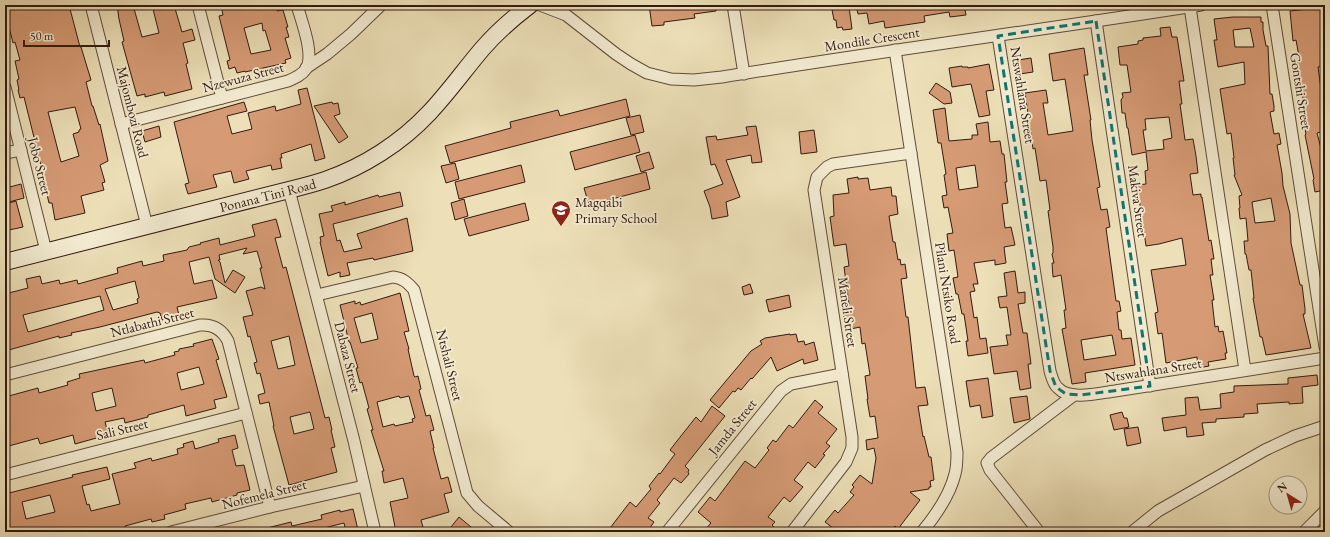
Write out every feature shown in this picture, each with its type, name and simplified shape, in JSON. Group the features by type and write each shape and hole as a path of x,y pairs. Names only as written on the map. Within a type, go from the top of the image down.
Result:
{"street":[{"name":"Majombozi Road","path":"91,5 146,226"},
{"path":"198,5 222,98"},
{"path":"297,5 309,53 306,68"},
{"name":"Nzewuza Street","path":"121,124 288,81 298,76 306,68 327,54 351,34 380,5"},
{"name":"Ponana Tini Road","path":"484,47 490,31 510,5"},
{"name":"Ponana Tini Road","path":"5,262 290,190 325,180 348,171 376,155 402,137 428,114 484,47 516,16 530,5"},
{"name":"Mondile Crescent","path":"540,5 566,15"},
{"name":"Mondile Crescent","path":"558,5 566,15 621,58 647,73 671,79 694,80 744,74 895,50 1196,6"},
{"path":"734,5 744,74"},
{"name":"Gontshi Street","path":"1272,5 1325,347"},
{"path":"1196,6 1245,370"},
{"name":"Makiva Street","path":"1096,21 1150,386"},
{"name":"Ntswahlana Street","path":"998,36 1050,371 1056,387 1061,392 1081,396 1325,358"},
{"name":"Pilani Ntsiko Road","path":"895,50 957,452 956,473 950,491 934,518 922,532"},
{"name":"Jobo Street","path":"5,87 46,251"},
{"path":"5,153 21,150"},
{"name":"Maneli Street","path":"792,532 841,470 850,455 852,437 814,190 815,183 821,172 833,164 911,153"},
{"name":"Dabaza Street","path":"290,190 354,441 375,532"},
{"name":"Ntshali Street","path":"317,295 393,277 400,278 405,281 414,290 467,493 474,502 509,532"},
{"name":"Ntlabathi Street","path":"5,375 200,325 211,325 222,332 228,341 270,507"},
{"name":"Jamda Street","path":"667,532 785,387 791,384 842,374"},
{"path":"1039,532 990,470 987,463 991,458 1074,395"},
{"name":"Sali Street","path":"5,475 246,413"},
{"path":"1132,532 1158,511 1265,450 1295,436 1325,426"},
{"name":"Nofemela Street","path":"171,532 270,507 364,486"},
{"path":"1304,532 1325,511"}],"highlighted area":[{"path":"1096,21 1150,386 1081,395 1066,394 1056,387 1050,371 998,36"}],"building":[{"path":"5,5 62,5 62,7 69,5 80,47 91,80 86,82 92,106 99,125 100,124 108,161 100,165 105,182 102,183 104,190 81,196 85,213 55,220 52,203 49,203 24,97 20,98 18,90 17,80 19,79 15,61 20,60 15,42 13,43 5,11","holes":["75,107 81,129 79,132 73,134 79,156 61,162 48,112"]},
{"path":"117,5 133,5 142,37 159,33 152,5 174,5 182,32 192,29 195,40 183,43 192,89 165,96 164,92 145,97 145,94 137,96 122,42 124,41"},
{"path":"221,5 237,5 237,8 248,5 257,5 258,9 271,5 272,7 276,6 277,11 283,10 289,37 285,38 291,58 285,60 286,63 245,72 237,73 235,67 229,69 227,61 230,60 219,16 223,15","holes":["262,23 263,31 265,30 271,50 251,54 244,28"]},
{"path":"649,5 716,5 716,11 694,14 695,18 664,22 664,25 652,26"},
{"path":"856,5 964,5 966,15 950,17 949,12 924,16 925,22 885,28 884,21 869,24 867,13 858,14"},
{"path":"849,7 852,29 843,30 842,27 837,28 832,10"},
{"path":"1325,7 1325,66 1318,67 1321,89 1324,89 1325,95 1325,101 1321,102 1325,131 1317,133 1325,160 1325,190 1315,192 1314,179 1305,135 1305,129 1308,129 1305,105 1304,106 1302,92 1300,92 1295,70 1295,63 1300,62 1296,40 1293,41 1290,11"},
{"path":"1261,17 1261,22 1263,22 1266,46 1268,46 1270,94 1272,94 1274,106 1274,111 1270,112 1274,134 1279,133 1281,144 1277,145 1283,186 1290,214 1291,243 1300,285 1302,285 1305,309 1305,314 1303,314 1311,348 1266,355 1262,337 1260,337 1253,298 1251,270 1249,270 1245,254 1244,241 1248,241 1246,218 1240,219 1239,196 1242,195 1234,175 1234,158 1231,133 1227,134 1220,89 1245,84 1244,62 1218,67 1214,40 1217,40 1214,19","holes":["1250,28 1254,47 1235,47 1233,30","1271,198 1275,221 1255,223 1252,202"]},
{"path":"1170,27 1172,37 1177,37 1184,81 1179,81 1182,104 1180,104 1185,140 1193,139 1198,173 1190,174 1193,195 1201,194 1202,197 1209,241 1211,240 1214,259 1211,259 1213,275 1210,275 1214,300 1212,300 1215,327 1218,326 1219,332 1223,331 1227,353 1225,353 1226,359 1208,362 1209,366 1198,368 1197,357 1166,363 1162,333 1158,334 1155,313 1158,312 1151,270 1186,265 1182,238 1146,246 1137,185 1146,184 1145,171 1148,170 1146,152 1132,155 1125,113 1122,113 1122,93 1131,92 1127,65 1120,65 1118,47 1138,44 1138,41 1143,40 1143,38 1161,36 1160,28","holes":["1169,117 1172,138 1163,140 1164,149 1146,151 1143,130 1146,130 1145,119"]},
{"path":"1084,48 1088,75 1084,75 1091,120 1092,140 1100,187 1097,188 1101,210 1107,209 1110,227 1106,228 1116,301 1119,301 1121,311 1117,312 1119,330 1121,330 1122,339 1131,338 1135,365 1085,373 1086,382 1072,384 1062,329 1066,328 1064,310 1066,310 1061,275 1053,277 1053,247 1048,211 1050,210 1046,180 1040,181 1035,148 1033,149 1025,93 1046,90 1048,103 1043,103 1048,135 1073,131 1065,79 1053,81 1049,54","holes":["1112,335 1116,355 1084,360 1081,340"]},
{"path":"1031,58 1033,72 1020,74 1018,60"},
{"path":"989,64 994,90 986,91 990,115 979,117 971,84 952,87 949,68 962,66 968,68"},
{"path":"936,83 950,92 952,103 944,104 929,93"},
{"path":"307,88 325,158 315,161 311,144 281,154 282,158 280,158 282,168 272,170 271,165 246,171 249,179 234,183 231,171 213,175 217,187 188,194 185,184 189,183 174,122 244,102 247,111 227,116 232,134 252,129 248,113 275,106 276,111 301,104 298,90"},
{"path":"626,99 630,116 450,163 445,146 511,128 510,122 558,110 560,116"},
{"path":"332,102 333,104 338,103 340,114 334,116 348,137 339,143 314,106"},
{"path":"945,108 949,141 972,139 972,135 978,135 976,124 988,122 990,142 1000,141 1002,154 1004,154 1007,182 1005,182 1008,203 1002,204 1005,228 1011,227 1015,245 1004,247 1006,263 995,265 995,260 974,263 978,284 973,284 975,291 970,292 974,318 977,317 980,339 986,338 988,353 968,356 966,341 968,341 964,314 962,314 953,278 958,277 954,250 949,251 947,234 953,233 948,207 944,208 942,196 947,195 944,175 946,174 941,143 938,143 933,110","holes":["975,165 978,187 959,190 956,168"]},
{"path":"640,115 644,132 631,135 626,118"},
{"path":"159,126 161,137 145,142 142,131"},
{"path":"756,126 762,162 752,163 751,155 726,160 740,197 726,202 728,216 712,219 710,207 704,191 723,184 715,164 711,165 706,137 716,136 717,140 748,135 746,127"},
{"path":"814,130 817,152 801,154 799,132"},
{"path":"635,135 640,152 575,170 570,152"},
{"path":"649,152 654,168 641,172 636,156"},
{"path":"455,163 459,179 446,183 441,166"},
{"path":"521,165 525,182 459,199 455,182"},
{"path":"646,172 650,189 589,205 584,188"},
{"path":"858,177 858,179 868,178 870,190 891,187 892,196 896,196 898,214 889,216 893,242 895,242 898,260 900,259 901,265 905,264 907,278 901,279 906,317 908,317 916,388 925,387 928,405 918,406 923,437 924,436 929,457 931,457 934,480 930,481 931,487 929,487 929,489 910,492 920,500 898,529 895,526 890,532 838,532 825,522 835,510 838,513 854,495 850,492 854,487 852,485 860,475 872,484 876,458 874,448 867,450 866,440 878,438 875,416 870,417 867,399 865,376 870,375 865,343 862,344 860,327 846,330 842,305 849,304 844,267 849,266 846,244 834,246 830,217 834,216 833,195 849,193 847,179"},
{"path":"21,184 24,198 9,202 6,188"},
{"path":"400,192 403,206 333,224 337,241 340,240 344,252 362,248 357,234 407,218 413,251 374,260 373,258 347,263 350,275 340,277 340,272 328,276 320,242 320,237 324,236 319,214 333,211 331,206 345,202 345,205 378,195 379,197"},
{"path":"464,199 468,216 455,220 451,203"},
{"path":"16,201 23,227 9,230 8,226 5,227 5,204"},
{"path":"525,203 529,220 469,236 464,219"},
{"path":"276,219 281,237 275,238 283,268 286,267 325,418 329,417 335,447 331,448 337,472 289,485 273,426 269,402 260,404 258,395 265,393 260,373 257,374 254,363 257,362 243,317 253,315 246,291 261,287 265,289 260,268 262,268 257,251 243,254 247,248 219,255 220,260 218,260 220,262 225,283 233,270 245,277 235,293 215,279 209,257 189,262 194,284 212,280 217,298 177,307 179,315 162,320 160,313 157,312 5,351 5,294 28,288 26,279 40,276 42,284 59,280 60,284 77,280 78,284 118,273 117,268 142,261 143,266 164,261 163,255 187,250 189,247 201,244 200,243 219,238 220,245 255,236 252,225","holes":["135,281 139,298 137,299 138,303 113,310 105,289","100,296 104,310 28,332 23,315","289,336 295,365 278,369 271,341","310,412 314,429 294,434 290,417"]},
{"path":"1015,271 1018,293 1025,292 1025,303 1018,304 1023,333 1027,333 1031,364 1028,364 1031,388 1020,390 1017,371 994,374 990,347 1008,345 1006,335 1011,335 1007,307 1000,308 998,297 1007,296 1004,273"},
{"path":"750,284 753,293 744,295 742,287"},
{"path":"400,293 409,331 404,332 414,376 418,376 421,389 419,390 426,416 430,415 434,430 430,431 441,479 448,477 452,492 444,494 449,512 421,520 423,527 406,532 396,532 390,502 408,498 403,478 384,483 382,471 384,471 371,430 373,430 367,409 369,408 362,382 360,383 356,368 358,368 349,342 340,305 355,301 355,304 360,302 361,305","holes":["372,313 378,339 361,343 354,318","399,396 400,398 409,396 415,418 412,419 413,422 383,427 377,402"]},
{"path":"789,295 791,307 769,312 766,300"},
{"path":"796,334 798,342 804,341 805,345 814,342 818,360 804,364 803,359 777,371 771,357 741,390 738,388 735,392 733,391 719,408 710,400 751,351 762,344 760,341 765,338"},
{"path":"212,339 219,359 216,360 227,397 214,400 216,408 186,416 184,405 125,423 124,418 105,422 108,433 100,435 100,437 75,444 73,435 40,444 38,438 5,447 5,424 9,423 5,405 5,397 38,388 39,393 68,385 67,382 80,378 79,374 144,360 145,363 175,355 174,352 179,351 179,349 194,346 193,344","holes":["199,367 204,384 181,390 177,373","112,388 116,406 96,411 92,393"]},
{"path":"1317,375 1318,385 1302,387 1303,403 1289,404 1289,402 1257,404 1258,413 1244,414 1244,417 1216,419 1216,422 1202,423 1204,435 1187,437 1186,427 1164,431 1162,418 1186,415 1185,398 1198,397 1200,410 1221,408 1220,394 1234,392 1234,386 1288,384 1288,378"},
{"path":"988,378 993,416 982,418 980,405 970,407 966,381"},
{"path":"1027,396 1030,419 1014,423 1010,398"},
{"path":"815,400 823,407 818,413 837,429 826,443 830,446 823,454 825,455 815,468 808,462 794,480 803,487 790,502 784,497 768,517 775,522 772,525 774,527 770,532 703,532 711,523 698,512 710,497 715,501 745,461 755,468 769,450 767,448 773,440 776,442 789,425 793,428"},
{"path":"712,406 725,416 685,466 689,470 689,474 681,483 674,478 657,500 660,503 648,518 654,522 647,532 607,532 630,502 636,507 651,489 649,486 675,454 670,450 696,417 701,422"},
{"path":"1122,412 1124,418 1127,418 1129,427 1114,430 1110,415"},
{"path":"1138,427 1141,443 1127,446 1124,429"},
{"path":"235,435 238,448 232,450 236,466 244,465 250,490 212,502 211,498 185,504 186,509 164,515 165,519 152,522 151,519 125,526 126,528 111,532 106,532 105,529 95,532 5,532 5,494 73,477 72,475 107,467 110,479 82,486 87,505 89,504 91,511 120,504 112,474 136,468 134,463 151,458 152,461 178,454 177,449 184,447 183,444 193,441 195,449 219,442 218,439","holes":["50,495 55,512 26,519 22,502"]},
{"path":"353,509 358,530 346,532 344,523 316,530 316,532 263,532 263,529 291,522 292,526 322,519 321,515 340,510 340,512"},
{"path":"459,517 477,532 447,532"}],"place":[{"name":"Magqabi Primary School","path":"561,227"}]}
